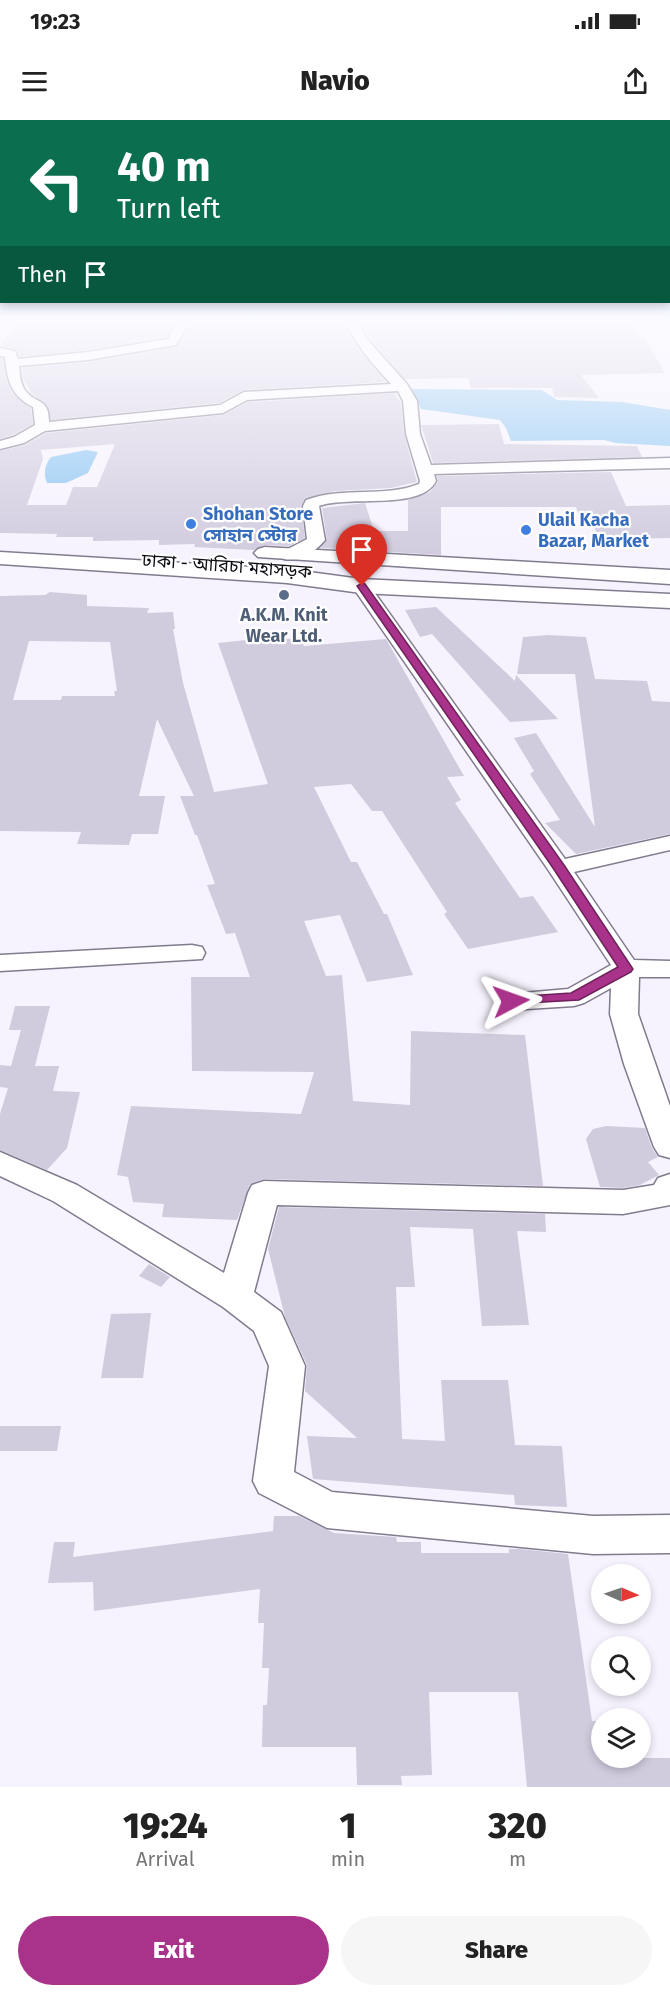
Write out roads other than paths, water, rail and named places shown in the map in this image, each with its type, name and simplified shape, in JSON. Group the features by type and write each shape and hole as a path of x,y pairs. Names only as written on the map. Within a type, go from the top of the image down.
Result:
{"highway":[{"name":"ঢাকা - আরিচা মহাসড়ক","path":"0,544 670,583"},
{"name":"ঢাকা - আরিচা মহাসড়ক","path":"0,552 670,594"},
{"path":"244,552 670,577"},
{"path":"0,558 287,576 362,586 670,601"}],"street":[{"path":"31,401 39,405 42,427"},
{"path":"0,445 19,440 42,427 223,409 236,401"},
{"path":"290,555 311,546 315,540 312,503 335,497 412,493 425,487 428,481 413,434 410,401"},
{"path":"425,470 670,463"},
{"path":"362,586 559,868 626,969 624,1014 639,1064 670,1147"},
{"path":"559,868 670,843"},
{"path":"0,963 192,953"},
{"path":"511,1001 574,997 626,969 670,969"},
{"path":"0,1163 65,1193 236,1297 268,1322 287,1366 273,1481 282,1486 327,1510 593,1535 670,1534"},
{"path":"236,1297 264,1193 623,1202 665,1195 670,1186"}],"water":[{"path":"417,401 622,402 670,410 670,446 616,443 604,440 511,441 500,420 421,409"},
{"path":"86,450 98,452 88,473 66,483 47,483 45,469 51,457"}],"place":[{"name":"Shohan Store সোহান স্টোর","path":"191,524"},
{"name":"Ulail Kacha Bazar, Market","path":"526,530"},
{"name":"A.K.M. Knit Wear Ltd.","path":"284,595"}]}
